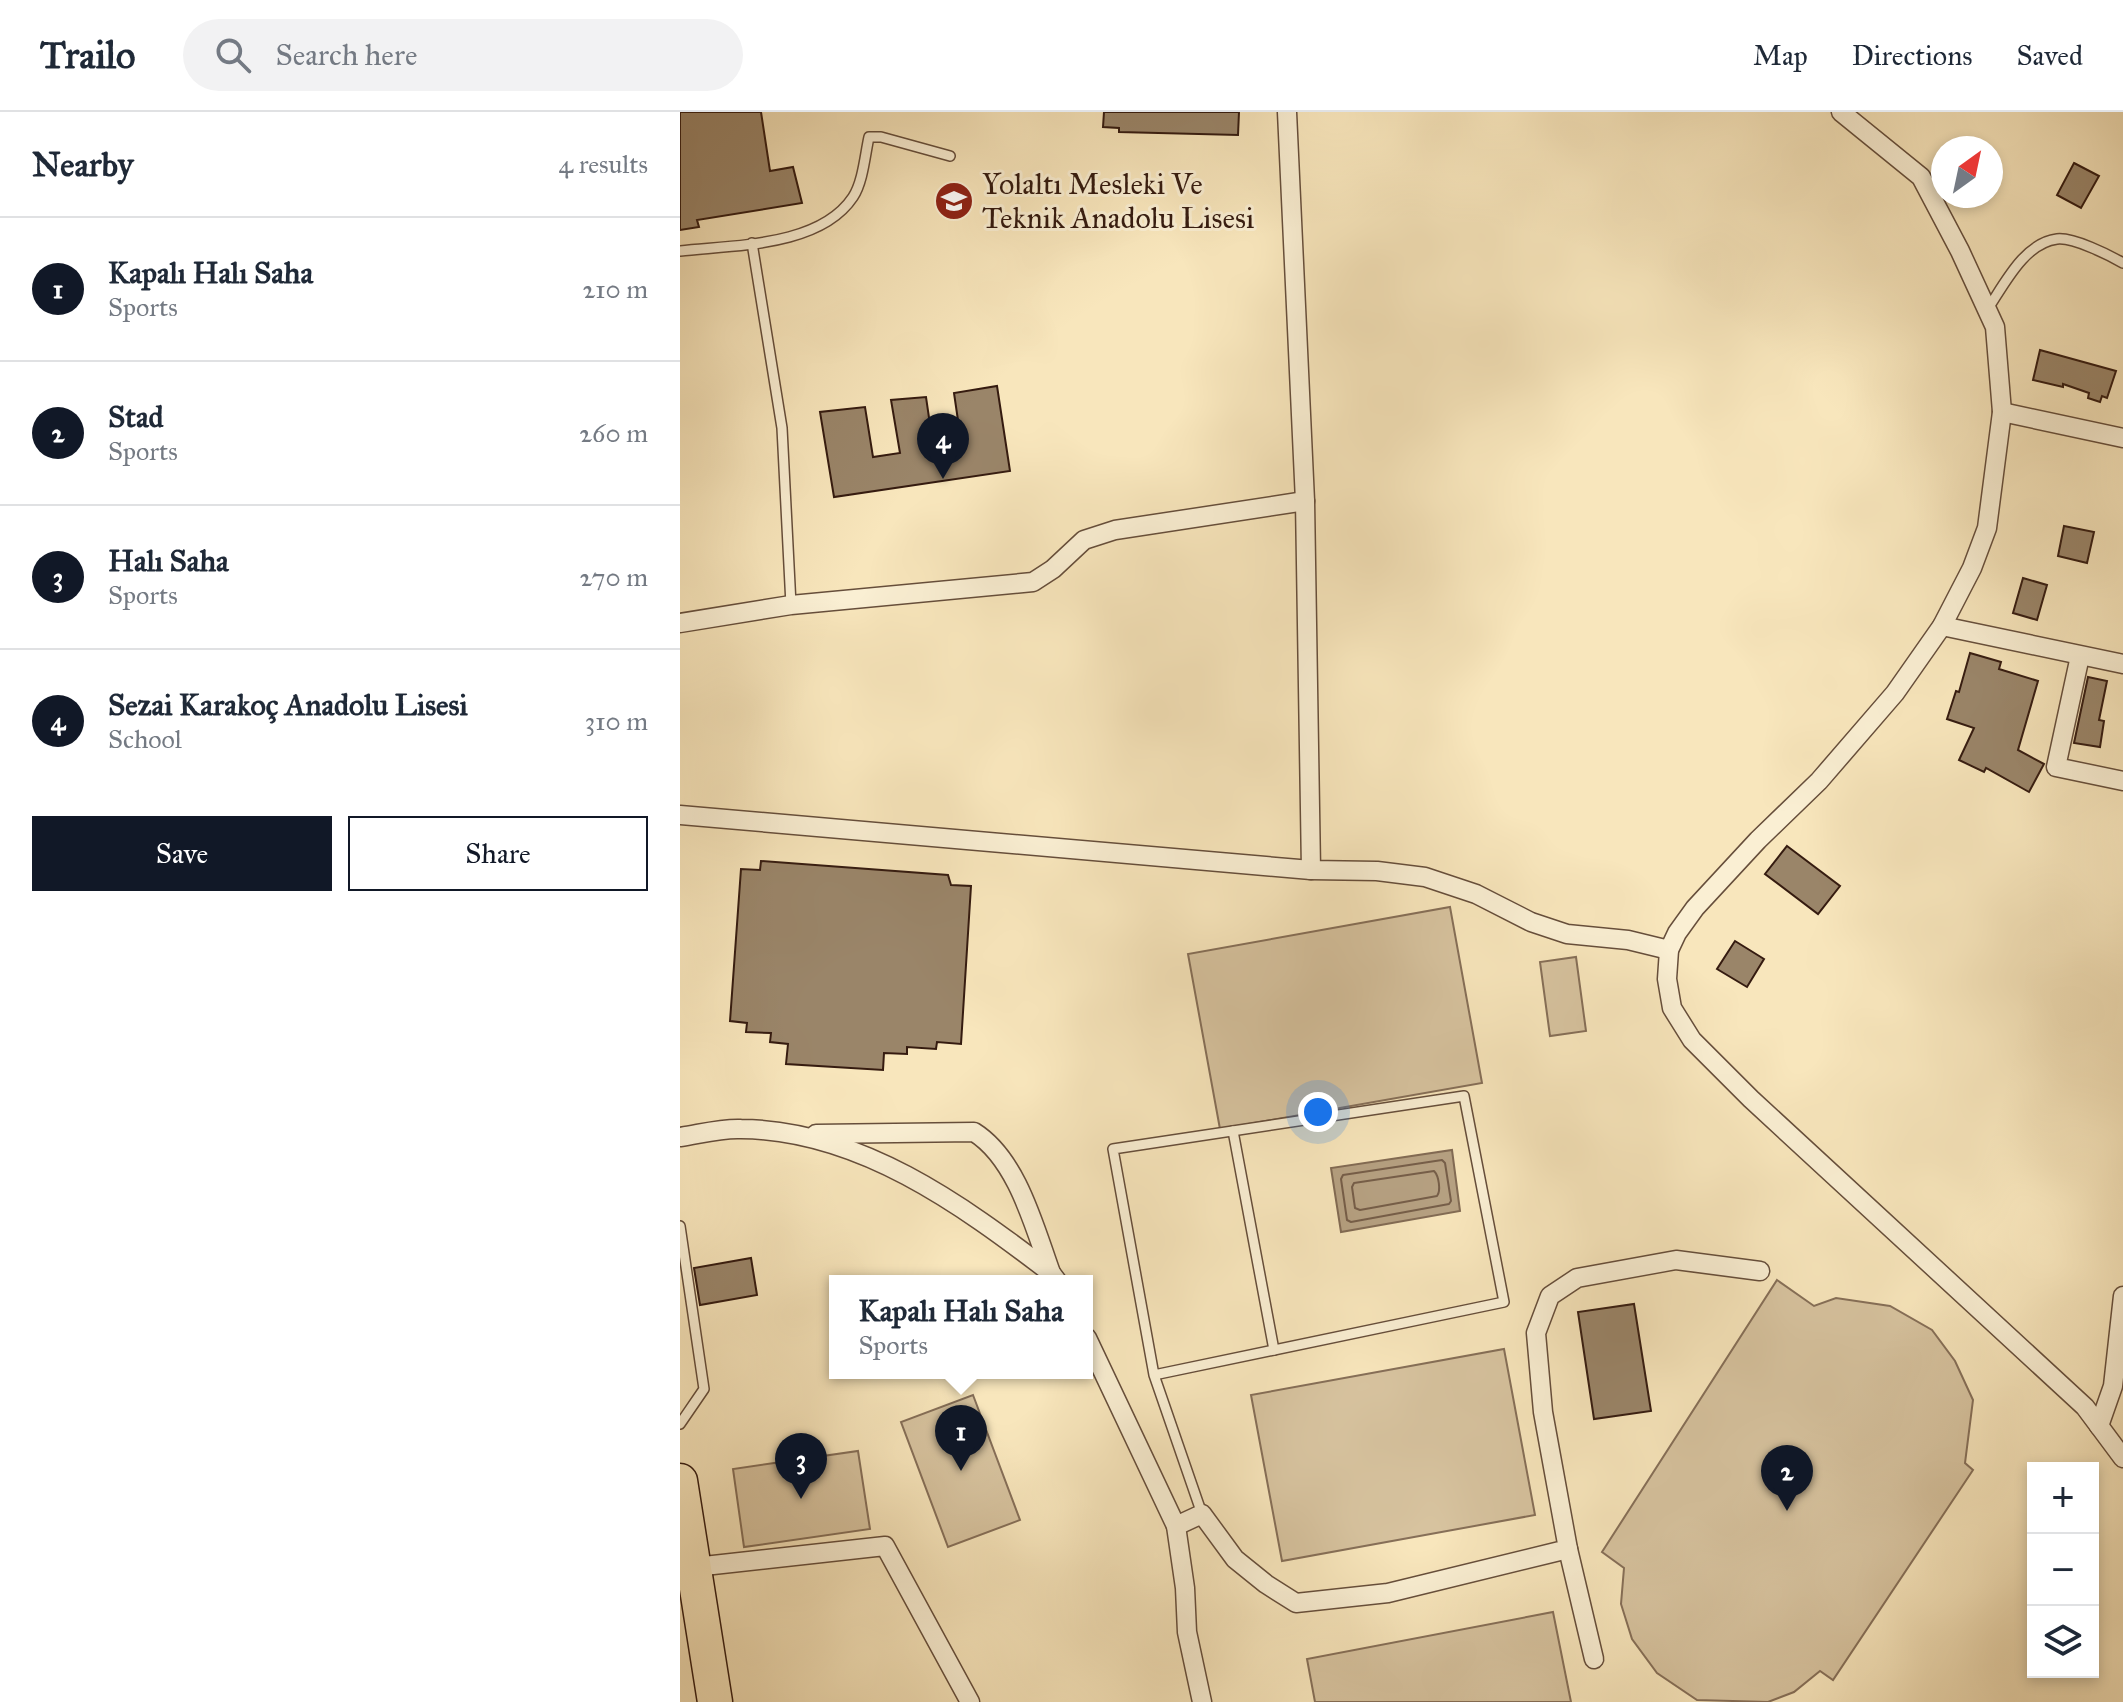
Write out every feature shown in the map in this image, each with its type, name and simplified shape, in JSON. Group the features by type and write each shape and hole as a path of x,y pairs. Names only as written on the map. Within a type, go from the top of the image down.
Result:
{"highway":[{"path":"680,1481 715,1702"},
{"path":"680,1626 693,1702"}],"street":[{"path":"1287,112 1305,501 1311,870"},
{"path":"1841,112 1921,177 1995,327 2002,412 1987,528 1972,568 1942,626 1895,693 1819,781 1758,840 1695,908 1677,933 1669,950 1667,979 1672,1008 1692,1040 1751,1099 2085,1407 2123,1458"},
{"path":"2002,412 2123,438"},
{"path":"680,623 791,605 1033,582 1053,569 1084,540 1115,530 1305,501"},
{"path":"1942,626 2123,664"},
{"path":"2080,656 2056,767 2123,781"},
{"path":"680,815 1311,870 1377,871 1425,877 1476,894 1531,922 1567,934 1628,940 1669,950"},
{"path":"680,1137 739,1128 797,1134 974,1132 990,1142 1001,1156 1027,1205 1053,1275"},
{"path":"797,1134 862,1156 920,1183 961,1207 1051,1275"},
{"path":"1594,1659 1568,1549 1543,1412 1536,1333 1550,1296 1577,1278 1676,1260 1760,1271"},
{"path":"2099,1426 2113,1386 2123,1296"},
{"path":"1093,1351 1176,1526 1185,1588 1187,1632 1202,1702"},
{"path":"1176,1526 1202,1514 1235,1559 1296,1603 1388,1593 1568,1549"},
{"path":"695,1567 885,1546 970,1702"}],"lane":[{"path":"680,251 799,236 843,210 855,194 869,137 881,137 950,156"},
{"path":"1987,310 2017,266 2038,247 2058,238 2076,242 2123,263"},
{"path":"752,243 782,428 791,605"},
{"path":"1154,1375 1504,1302 1464,1096 1113,1149 1154,1375 1202,1514"},
{"path":"1233,1131 1274,1350"},
{"path":"680,1226 704,1389 680,1424"}],"shaded area":[{"path":"1450,907 1482,1083 1220,1129 1188,954"},
{"path":"1576,957 1586,1031 1550,1036 1540,962"},
{"path":"1777,1280 1814,1306 1836,1298 1890,1306 1932,1330 1955,1361 1973,1400 1965,1463 1973,1470 1833,1680 1820,1671 1794,1692 1768,1702 1697,1700 1657,1673 1632,1639 1621,1604 1624,1568 1602,1552"},
{"path":"1504,1349 1535,1515 1282,1561 1251,1395"},
{"path":"973,1395 1020,1520 948,1547 901,1422"},
{"path":"858,1451 870,1529 744,1547 733,1469"},
{"path":"1553,1612 1571,1702 1315,1702 1307,1659"}],"water":[{"path":"1452,1150 1460,1211 1341,1232 1331,1168"}],"building":[{"path":"680,112 761,112 770,171 793,167 802,203 697,220 699,227 680,230"},
{"path":"1104,112 1239,112 1238,135 1119,132 1119,128 1103,127"},
{"path":"2074,163 2099,176 2081,208 2057,195"},
{"path":"2040,350 2116,371 2107,398 2102,396 2100,402 2088,398 2089,393 2063,384 2063,387 2033,380"},
{"path":"997,386 1010,471 834,497 820,412 865,407 873,457 900,453 891,400 926,397 933,445 961,441 954,393"},
{"path":"2064,526 2094,532 2087,563 2058,556"},
{"path":"2023,578 2047,585 2037,620 2013,613"},
{"path":"1970,653 2001,662 1999,669 2038,681 2018,750 2044,764 2029,792 1986,768 1984,772 1959,760 1974,728 1947,719 1956,691 1959,692"},
{"path":"2088,677 2107,681 2099,720 2104,721 2100,747 2074,743"},
{"path":"1787,846 1840,886 1818,914 1765,874"},
{"path":"761,861 948,875 951,885 971,886 961,1044 937,1042 936,1049 907,1047 907,1054 884,1053 883,1070 786,1064 788,1044 770,1042 771,1033 746,1032 747,1023 730,1021 741,869 760,870"},
{"path":"1735,941 1764,959 1747,987 1717,969"},
{"path":"751,1258 757,1295 700,1305 694,1268"},
{"path":"1634,1304 1651,1411 1594,1419 1578,1312"}],"place":[{"name":"Yolaltı Mesleki Ve Teknik Anadolu Lisesi","path":"954,201"},
{"name":"Sezai Karakoç Anadolu Lisesi","path":"943,479"},
{"name":"Kapalı Halı Saha","path":"961,1471"},
{"name":"Halı Saha","path":"801,1499"},
{"name":"Stad","path":"1787,1511"}]}
